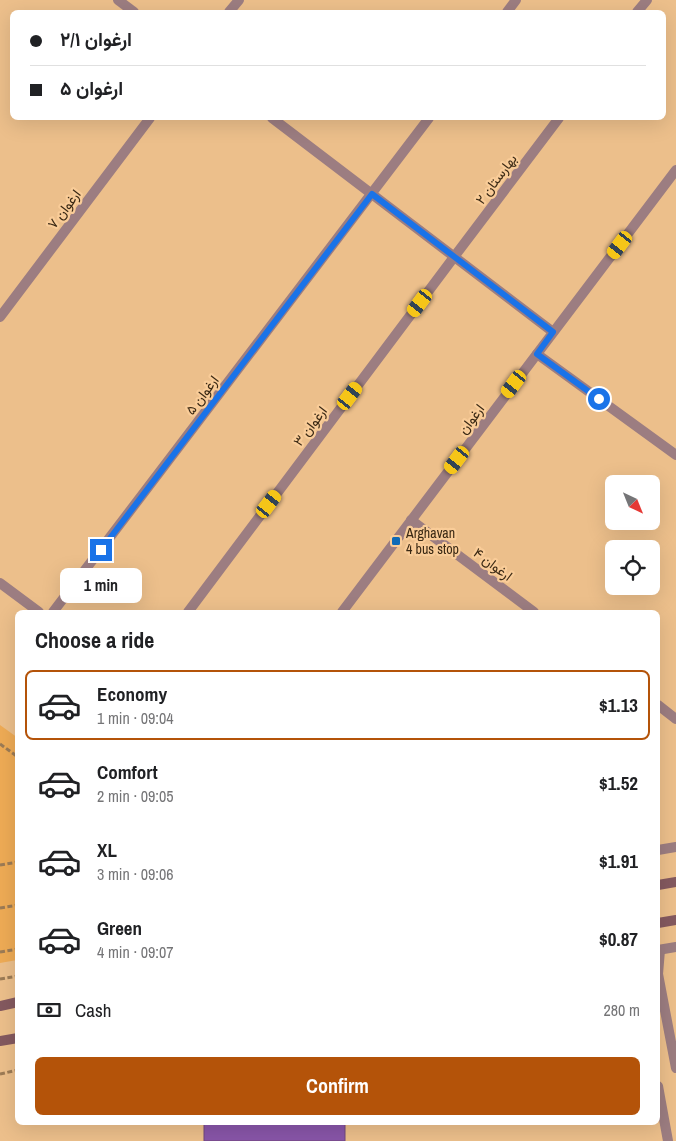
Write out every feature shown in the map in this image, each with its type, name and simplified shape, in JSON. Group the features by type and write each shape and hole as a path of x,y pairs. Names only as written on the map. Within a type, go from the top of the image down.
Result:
{"main road":[{"path":"660,885 676,882"},
{"path":"660,923 676,920"},
{"path":"0,1006 15,1003"},
{"path":"0,1041 15,1038"}],"street":[{"path":"118,0 131,10"},
{"path":"231,10 239,0"},
{"path":"639,10 647,0"},
{"name":"ارغوان ۷","path":"0,317 148,120"},
{"path":"275,120 553,332"},
{"name":"ارغوان ۵","path":"55,610 428,120"},
{"name":"بهارستان ۲","path":"454,257 557,120"},
{"name":"ارغوان","path":"344,610 676,171"},
{"name":"ارغوان ۳","path":"189,610 454,257"},
{"path":"537,354 676,455"},
{"name":"ارغوان ۴","path":"412,520 531,610"},
{"path":"0,583 36,610"},
{"path":"660,707 676,719"},
{"path":"660,850 676,847"},
{"path":"660,950 676,946"},
{"path":"660,999 661,1012 676,1068"},
{"path":"660,1097 668,1141"}],"path":[{"path":"0,744 15,755"},
{"path":"0,865 15,862"},
{"path":"0,908 15,906"},
{"path":"0,952 15,949"},
{"path":"0,979 15,976"},
{"path":"0,1074 15,1071"}],"shaded area":[{"path":"0,725 15,736 15,960 0,963"},
{"path":"204,1125 345,1125 345,1141 204,1141"}],"place":[{"name":"Arghavan 4 bus stop","path":"396,541"}],"route":[{"path":"101,550 372,194 553,332 537,354 599,399"}]}
